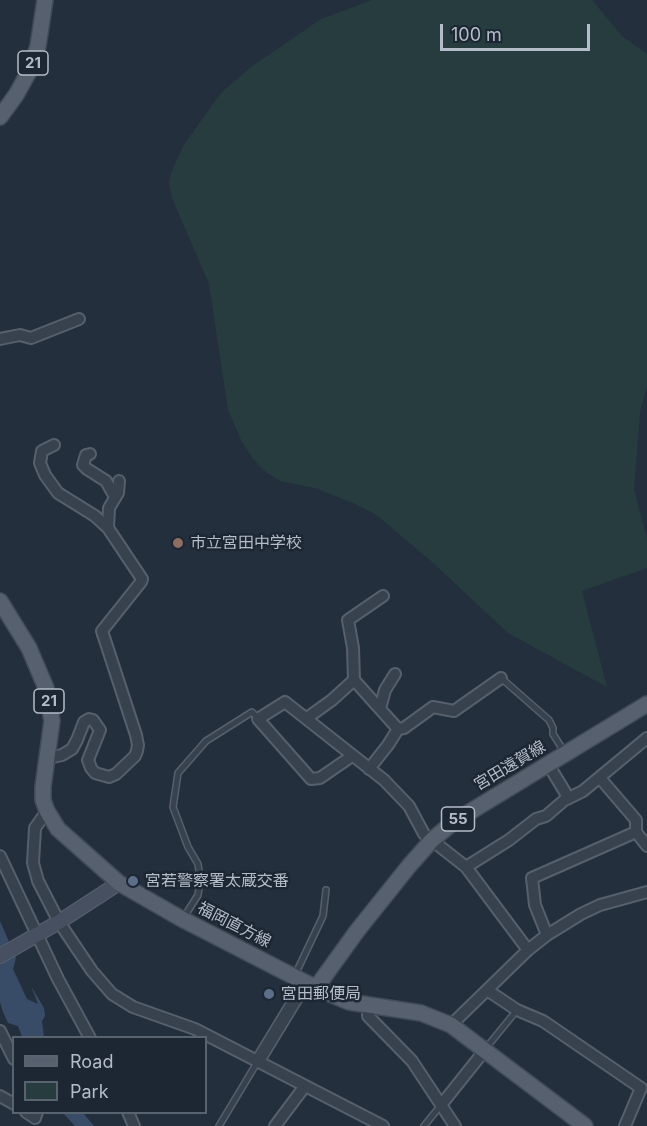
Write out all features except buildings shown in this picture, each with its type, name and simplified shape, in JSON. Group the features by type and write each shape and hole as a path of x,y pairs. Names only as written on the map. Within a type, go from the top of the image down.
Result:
{"main road":[{"name":"21","path":"0,117 31,68 38,46 45,0"},
{"name":"21","path":"0,601 29,648 46,688 52,721 43,787 47,811"},
{"name":"宮田遠賀線","path":"306,982 357,931 432,840 455,821 647,704"},
{"name":"福岡直方線","path":"47,811 58,829 119,883 183,919 350,1002 421,1013 451,1025 585,1126"},
{"path":"0,956 59,922 119,883"}],"street":[{"path":"0,339 20,335 31,338 79,319"},
{"path":"48,758 72,748 84,722 89,719 93,720 100,730 88,760 95,773 109,777 116,774 135,756 138,745 136,735 102,631 142,579 108,528 95,516 58,493 45,475 40,463 42,451 54,445"},
{"path":"90,454 86,455 83,465 106,481 115,496"},
{"path":"108,528 109,508 119,481"},
{"path":"383,596 348,620 353,648 354,680 398,729"},
{"path":"380,709 385,690 395,674"},
{"path":"369,769 398,729 404,728 433,707 454,711 501,678"},
{"path":"307,718 354,680"},
{"path":"352,756 320,778 311,779 258,719 285,702 384,780 409,806 424,834 466,867 528,950"},
{"path":"466,867 509,840 536,819 546,816 567,799 584,791 647,738"},
{"path":"548,764 568,797 567,799"},
{"path":"600,778 636,820 636,832 647,846"},
{"path":"47,811 36,828 33,863 38,881 59,922 92,971 112,994 133,1007 195,1029 258,1061 305,1086 363,1122 383,1126"},
{"path":"547,935 535,905 532,878 636,832"},
{"path":"0,856 58,979 89,1036"},
{"path":"451,1025 528,950 547,935 573,918 600,905 647,892"},
{"path":"258,1061 306,982"},
{"path":"487,990 517,1010 543,1021 640,1088 625,1126"},
{"path":"368,1006 368,1016 412,1060 455,1126"},
{"path":"0,1031 12,1055"},
{"path":"441,1105 485,1050"},
{"path":"275,1126 305,1086"}],"lane":[{"path":"501,678 549,720 553,734 566,753"},
{"path":"183,919 198,895 200,879 198,864 188,847 173,807 178,773 206,741 252,712 258,719"},
{"path":"306,982 323,916 326,890"},
{"path":"485,1050 517,1010"},
{"path":"219,1126 258,1061"},
{"path":"424,1126 441,1105"}],"green space":[{"path":"372,0 592,0 622,36 647,54 647,386 640,412 634,490 647,538 647,568 582,591 607,687 508,633 430,560 375,514 315,488 280,481 266,472 253,459 242,442 228,410 209,284 172,198 169,183 171,173 183,146 220,94 251,67 321,19"}],"water":[{"path":"0,921 16,958 13,969 27,999 38,1004 31,986 44,1008 45,1016 42,1021 44,1036 22,1036 18,1026 8,1023 0,1002"},
{"path":"64,1114 84,1114 94,1126 75,1126"}],"place":[{"name":"市立宮田中学校","path":"178,543"},
{"name":"宮若警察署太蔵交番","path":"133,881"},
{"name":"宮田郵便局","path":"269,994"}]}
